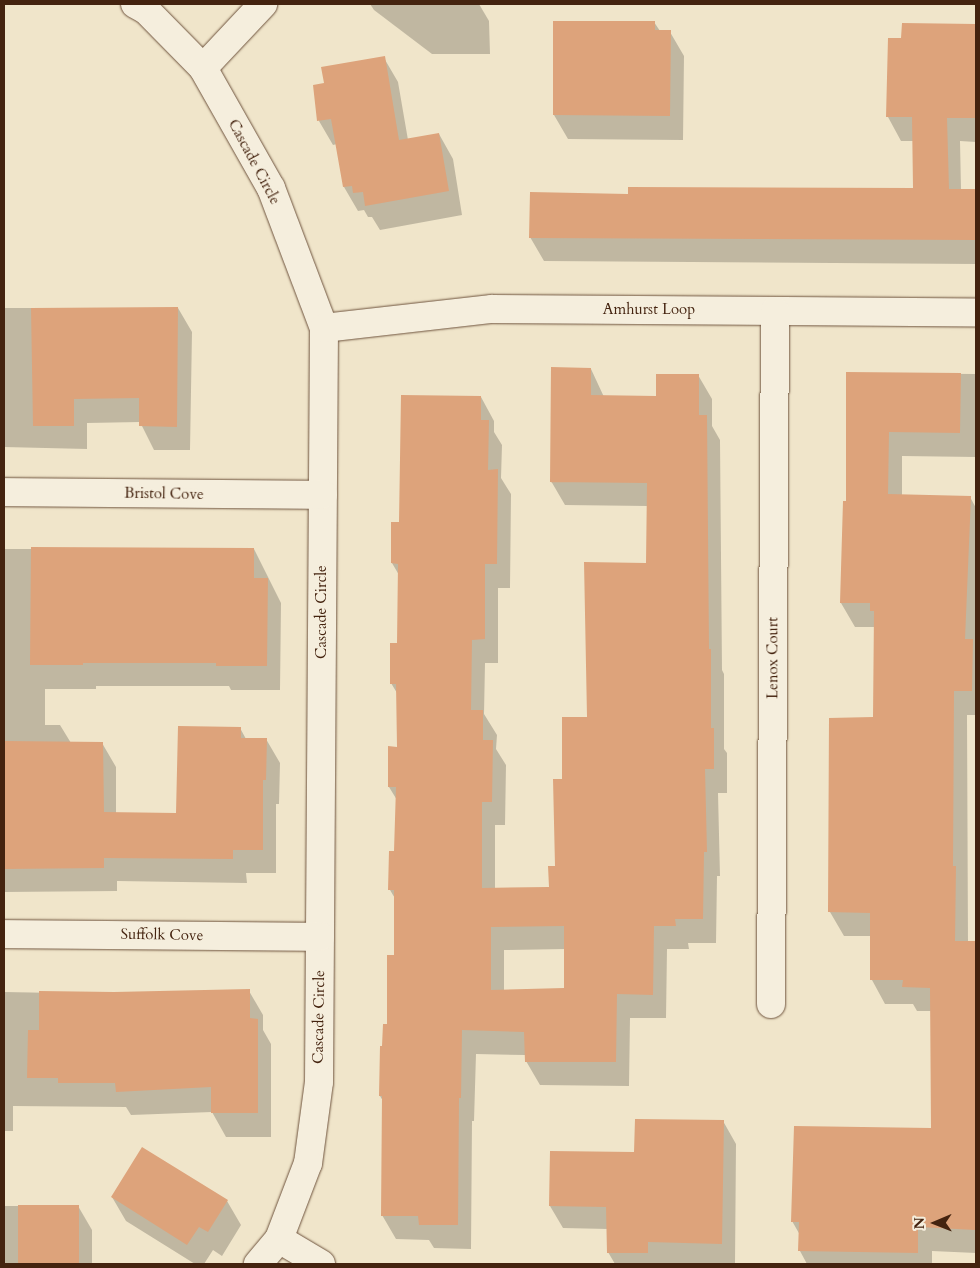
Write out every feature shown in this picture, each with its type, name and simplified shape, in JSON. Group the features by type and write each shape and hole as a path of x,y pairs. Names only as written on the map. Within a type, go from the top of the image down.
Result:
{"street":[{"path":"203,68 263,4"},
{"name":"Cascade Circle","path":"144,6 203,68 271,188 324,328 319,1082 308,1163 279,1239 258,1264"},
{"name":"Amhurst Loop","path":"324,328 492,308 976,312"},
{"name":"Lenox Court","path":"771,1004 775,311"},
{"name":"Bristol Cove","path":"4,492 323,496"},
{"name":"Suffolk Cove","path":"4,934 320,937"},
{"path":"279,1239 322,1264"}],"building":[{"path":"553,21 655,21 655,30 671,30 670,116 553,115"},
{"path":"902,23 976,24 976,118 947,118 949,189 976,189 976,240 529,238 530,192 628,194 628,187 913,188 912,117 886,117 888,38 901,38"},
{"path":"385,56 399,140 439,133 449,191 365,206 363,192 353,193 352,186 343,187 331,119 317,121 313,85 324,83 321,67"},
{"path":"178,307 177,427 139,426 139,398 74,399 74,426 33,426 31,308"},
{"path":"551,367 591,368 591,395 656,396 656,374 699,374 699,415 707,415 709,649 711,649 711,728 714,728 714,769 705,769 707,852 704,852 703,919 675,919 676,926 654,926 653,995 617,994 616,1062 525,1062 524,1032 462,1030 461,1098 459,1098 458,1225 419,1225 418,1216 381,1216 382,1096 379,1096 380,1046 382,1046 383,1024 387,1024 387,955 394,955 394,890 388,890 389,851 394,851 396,787 388,787 388,746 397,747 396,684 390,684 390,643 397,643 398,564 391,563 391,522 399,522 401,395 481,396 481,420 489,420 488,470 498,469 497,564 485,564 485,639 472,640 471,710 483,710 483,740 493,740 492,802 482,802 482,888 549,887 548,866 555,866 553,779 562,779 562,717 587,717 584,562 646,563 647,483 550,482","holes":["564,926 564,988 491,990 491,927"]},
{"path":"846,372 961,373 960,433 889,432 888,494 971,496 965,639 973,639 972,691 954,691 953,866 956,866 955,941 976,941 976,1230 918,1227 918,1253 798,1251 799,1222 791,1222 794,1126 931,1128 930,988 902,987 903,980 870,980 870,913 828,912 829,718 873,717 874,611 870,611 870,603 840,603 843,501 846,501"},
{"path":"31,547 254,548 254,578 268,578 267,666 216,666 216,663 30,665"},
{"path":"178,726 241,727 241,738 267,738 266,780 263,780 263,850 233,850 233,859 104,858 104,868 4,869 4,741 103,742 104,812 176,813"},
{"path":"250,989 250,1018 258,1019 258,1113 211,1113 211,1087 116,1092 115,1083 58,1083 58,1078 27,1078 28,1030 39,1030 39,991 114,992"},
{"path":"635,1119 724,1120 722,1244 648,1242 648,1253 607,1253 606,1207 549,1206 550,1151 634,1152"},
{"path":"142,1147 228,1200 208,1232 199,1227 187,1245 111,1197"},
{"path":"18,1205 79,1205 79,1264 18,1264"}]}
